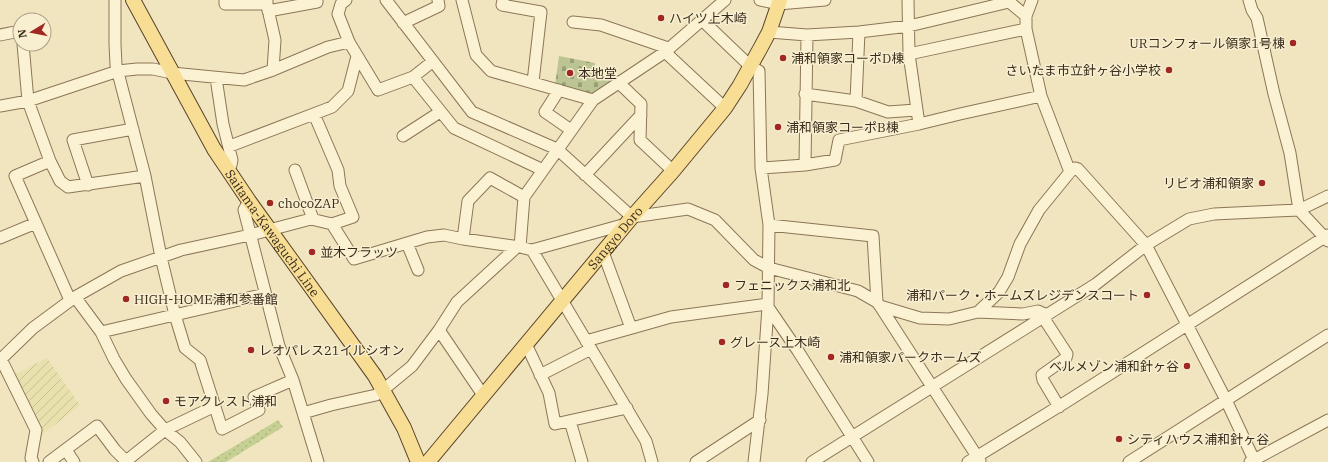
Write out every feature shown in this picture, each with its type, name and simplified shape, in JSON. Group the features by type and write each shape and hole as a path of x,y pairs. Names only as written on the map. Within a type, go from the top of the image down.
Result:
{"main road":[{"name":"Saitama-Kawaguchi Line","path":"133,0 172,74 227,170 358,350 383,390 404,428 418,462"},
{"name":"Sangyo Doro","path":"428,462 629,221 673,172 725,108 769,32 779,2"}],"street":[{"path":"115,0 115,44 118,71 145,176 161,257 175,314 185,348 200,360 222,430 259,410 254,397 293,380"},
{"path":"225,0 225,4 267,5 317,2 316,0"},
{"path":"346,0 341,4 338,14 349,42 378,90 413,77 432,62"},
{"path":"386,0 432,62 472,112 557,150 585,175 629,221"},
{"path":"403,23 439,6 438,0"},
{"path":"462,0 476,55 491,71 593,100"},
{"path":"503,0 502,5 541,12 533,82"},
{"path":"303,413 376,395 412,366 439,330 457,302 519,246 524,197 593,100 667,50 725,0"},
{"path":"760,0 779,2 825,0"},
{"path":"908,0 909,54 918,124"},
{"path":"1032,0 1026,16 1026,29 1041,96 1070,172"},
{"path":"769,224 873,236 878,304 932,387 975,460 1327,238 1299,210 1290,153 1274,94 1257,18 1252,10 1249,0"},
{"path":"769,32 807,35 859,32 909,26 1008,1 1026,16"},
{"path":"267,5 275,40 274,70"},
{"path":"702,20 750,66 759,71 761,168 769,224 769,268 768,306 760,420 754,462"},
{"path":"574,22 600,25 667,50 725,108"},
{"path":"909,54 1026,29"},
{"path":"0,34 12,32"},
{"path":"856,101 859,32"},
{"path":"805,165 807,35"},
{"path":"0,106 28,100 118,71 153,69 172,74 244,80 274,70 328,48 349,42"},
{"path":"24,52 28,100 50,161 60,181 68,187 145,176"},
{"path":"230,146 332,107 348,90 357,56"},
{"path":"413,77 454,128 543,170"},
{"path":"216,78 223,124 230,146 231,165 227,170"},
{"path":"618,82 641,104 640,140 673,172"},
{"path":"559,90 545,112 571,130"},
{"path":"805,94 856,101 888,112 916,110"},
{"path":"761,168 805,165 835,160 838,140 918,124 1041,96"},
{"path":"402,136 440,112"},
{"path":"33,462 31,458 36,430 0,359 33,328 73,298 121,271 181,250 250,235 311,219 332,224 353,217 340,186 338,170 314,114"},
{"path":"585,175 641,115"},
{"path":"88,185 72,140 133,129"},
{"path":"50,161 15,176 36,223 73,298 101,332 114,359 126,379 151,414 165,430 180,442 196,462"},
{"path":"978,312 999,292 1008,277 1020,244 1039,210 1070,172 1074,168 1078,169 1146,245 1226,400 1253,461 1328,420"},
{"path":"295,170 313,219"},
{"path":"463,239 468,201 490,178 524,197"},
{"path":"812,462 1096,284 1146,245 1189,219 1214,214 1299,210 1328,196"},
{"path":"249,201 244,210 265,294 279,346 293,380 318,462"},
{"path":"332,224 354,259 427,237 444,236 519,246 532,250 629,221 688,209 715,220 754,260 769,268 858,291 878,304 920,318 949,319 978,312 1023,314 1038,311 1045,316 1067,354 1066,358 1042,376 1042,380 1059,407"},
{"path":"0,238 36,223"},
{"path":"407,243 418,270"},
{"path":"532,250 646,441 652,462"},
{"path":"603,252 631,328"},
{"path":"101,332 265,294"},
{"path":"540,375 588,345 631,328 670,317 768,306"},
{"path":"768,306 868,462"},
{"path":"439,330 483,395"},
{"path":"1129,462 1328,335"},
{"path":"526,344 549,393 555,424 627,408"},
{"path":"49,462 98,426 115,450 127,462 165,430 215,406"},
{"path":"697,462 760,420"},
{"path":"570,421 582,462"},
{"path":"66,450 74,462"}],"shaded area":[{"path":"47,358 80,405 42,435 12,376"}],"green space":[{"path":"559,56 595,63 595,72 617,80 593,94 555,85"},
{"path":"278,420 283,427 226,462 208,462"}],"place":[{"name":"ハイツ上木崎","path":"661,18"},
{"name":"URコンフォール領家1号棟","path":"1293,43"},
{"name":"浦和領家コーポD棟","path":"783,58"},
{"name":"さいたま市立針ヶ谷小学校","path":"1169,70"},
{"name":"本地堂","path":"570,73"},
{"name":"浦和領家コーポB棟","path":"778,127"},
{"name":"リビオ浦和領家","path":"1262,183"},
{"name":"chocoZAP","path":"270,203"},
{"name":"並木フラッツ","path":"312,252"},
{"name":"フェニックス浦和北","path":"726,285"},
{"name":"浦和パーク・ホームズレジデンスコート","path":"1147,295"},
{"name":"HIGH-HOME浦和参番館","path":"126,299"},
{"name":"グレース上木崎","path":"722,342"},
{"name":"レオパレス21イルシオン","path":"251,350"},
{"name":"浦和領家パークホームズ","path":"831,357"},
{"name":"ベルメゾン浦和針ヶ谷","path":"1187,366"},
{"name":"モアクレスト浦和","path":"166,401"},
{"name":"シティハウス浦和針ヶ谷","path":"1119,439"}]}
